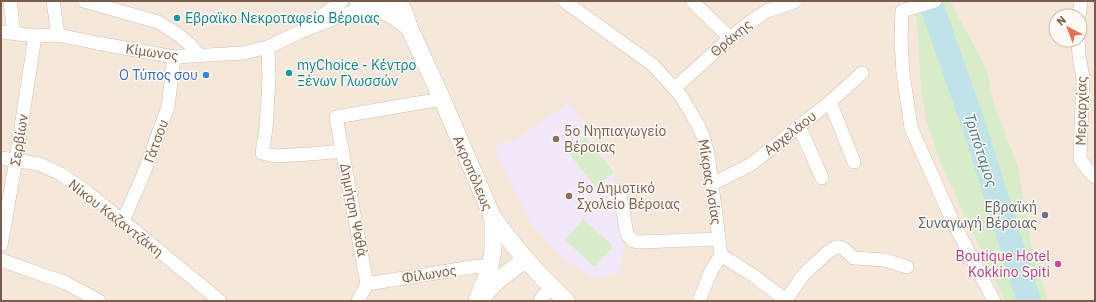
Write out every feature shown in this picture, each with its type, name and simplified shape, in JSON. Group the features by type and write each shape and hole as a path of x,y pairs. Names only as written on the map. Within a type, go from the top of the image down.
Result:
{"street":[{"path":"10,1 14,33"},
{"path":"53,1 58,35"},
{"path":"84,1 158,22 176,33 200,56"},
{"name":"Κίμωνος","path":"300,32 342,1"},
{"name":"Ακροπόλεως","path":"398,1 493,218 521,253 566,301"},
{"name":"Μίκρας Ασίας","path":"564,1 645,58 661,72 682,96 703,136 708,154 721,255"},
{"path":"692,1 730,38"},
{"name":"Θράκης","path":"675,88 730,38 750,22 767,11 796,1"},
{"path":"935,1 902,10 900,39 903,74 911,128 953,222 994,301"},
{"path":"371,4 409,27"},
{"name":"Κίμωνος","path":"1,32 35,36 58,35 174,57 243,53 268,47 300,32 371,4"},
{"name":"Σερβίων","path":"1,245 35,36"},
{"path":"268,47 269,79 266,128 262,153 275,156 343,151"},
{"name":"Μεραρχίας","path":"1079,48 1083,78 1080,159 1095,177"},
{"name":"Γάτσου","path":"123,221 144,173 168,107 174,57"},
{"name":"Αρχελάου","path":"712,184 750,165 830,102 862,73"},
{"name":"Δημήτρη Ψαθά","path":"367,284 336,117 442,99"},
{"path":"830,102 854,162"},
{"path":"799,126 822,178"},
{"name":"Νίκου Καζαντζάκη","path":"1,158 39,164 59,173 123,221 220,301"},
{"path":"619,190 626,230 633,241 719,239"},
{"path":"478,301 490,267 493,250 493,218"},
{"path":"699,301 711,271 721,255 754,276 786,301 804,274 828,252 839,246 854,258 885,260 907,266"},
{"path":"490,267 501,257 521,253"},
{"path":"478,301 497,281 512,270 521,253"},
{"path":"1,260 66,283 99,301"},
{"name":"Φίλωνος","path":"367,284 479,266 490,267"},
{"path":"512,270 524,270 547,282 540,301"},
{"path":"358,301 367,284"}],"shaded area":[{"path":"1,1 1095,1 1095,301 1,301"},
{"path":"568,103 588,126 584,130 615,171 614,196 624,245 620,272 596,279 567,262 533,227 494,149 507,140 509,144"}],"green space":[{"path":"911,1 950,1 987,70 994,104 1017,164 1033,253 1048,301 1005,301 941,164 927,123 921,88 917,21"},
{"path":"585,137 614,172 596,187 567,151"},
{"path":"583,219 613,246 595,267 565,240"}],"waterway":[{"name":"Τριπόταμος","path":"930,1 973,123 1029,301"}],"place":[{"name":"Εβραϊκο Νεκροταφείο Βέροιας","path":"177,18"},
{"name":"myChoice - Κέντρο Ξένων Γλωσσών","path":"289,73"},
{"name":"Ο Τύπος σου","path":"206,75"},
{"name":"5ο Νηπιαγωγείο Βέροιας","path":"556,139"},
{"name":"5ο Δημοτικό Σχολείο Βέροιας","path":"569,196"},
{"name":"Εβραϊκή Συναγωγή Βέροιας","path":"1045,215"},
{"name":"Boutique Hotel Kokkino Spiti","path":"1058,264"}]}
